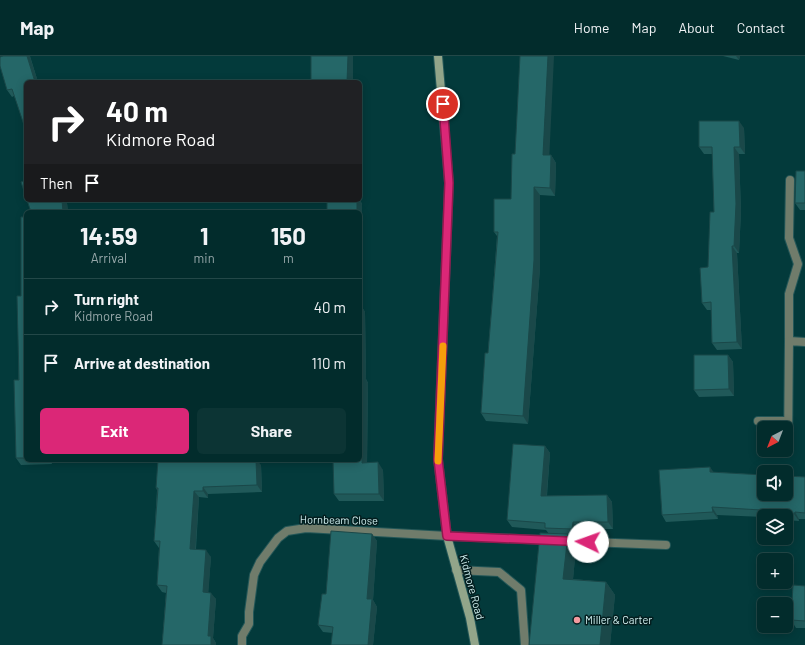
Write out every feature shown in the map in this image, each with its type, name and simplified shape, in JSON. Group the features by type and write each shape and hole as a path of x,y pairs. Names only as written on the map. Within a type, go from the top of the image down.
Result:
{"street":[{"name":"Kidmore Road","path":"438,56 449,183 438,459 447,536 470,618 475,645"},
{"path":"787,421 789,294 798,264 789,238 790,180"},
{"path":"789,341 805,342"},
{"name":"Hornbeam Close","path":"242,645 242,636 250,624 249,612 254,575 267,551 278,538 287,531 306,528 447,536 666,545"},
{"path":"456,570 499,572 521,590 524,645"}],"building":[{"path":"27,56 34,80 24,80 24,125 12,89 7,90 0,66 0,57"},
{"path":"311,56 348,56 347,80 311,80"},
{"path":"520,56 548,56 543,155 551,155 550,188 534,187 534,260 523,416 481,413 485,353 488,353 498,232 494,232 494,199 511,199 512,154 515,154"},
{"path":"699,121 739,121 740,147 734,147 736,204 734,246 732,246 737,342 712,343 711,302 702,303 700,268 708,267 710,212 714,212 712,147 699,147"},
{"path":"796,171 805,171 805,203 795,203"},
{"path":"24,181 24,191 21,182"},
{"path":"28,202 62,202 63,210 30,210"},
{"path":"327,202 357,202 357,210 327,210"},
{"path":"21,217 24,217 24,458 16,458 14,380 19,380 17,296 21,296"},
{"path":"694,355 728,355 729,389 694,390"},
{"path":"363,376 362,463 378,462 379,494 334,494 333,462 362,462"},
{"path":"513,444 545,446 541,496 607,495 608,522 573,522 572,529 545,528 545,523 507,520"},
{"path":"158,462 256,462 257,485 203,487 203,491 194,491 190,549 206,550 203,592 211,593 208,636 211,636 211,645 162,645 167,586 157,585 160,541 154,541 158,488 156,488"},
{"path":"710,467 710,472 757,475 757,501 793,501 793,476 805,477 805,513 795,512 793,514 793,509 757,510 712,507 713,512 662,515 659,470"},
{"path":"331,531 372,534 367,599 372,599 368,645 331,645 333,627 318,625 322,594 326,594"},
{"name":"Miller & Carter","path":"540,533 568,534 563,579 606,582 600,645 529,645"},
{"path":"793,585 805,586 805,621 793,620"}],"slow traffic":[{"path":"438,461 443,346"}],"place":[{"name":"Miller & Carter","path":"577,620"}],"route":[{"path":"443,104 449,183 438,459 447,536 588,542"}]}
